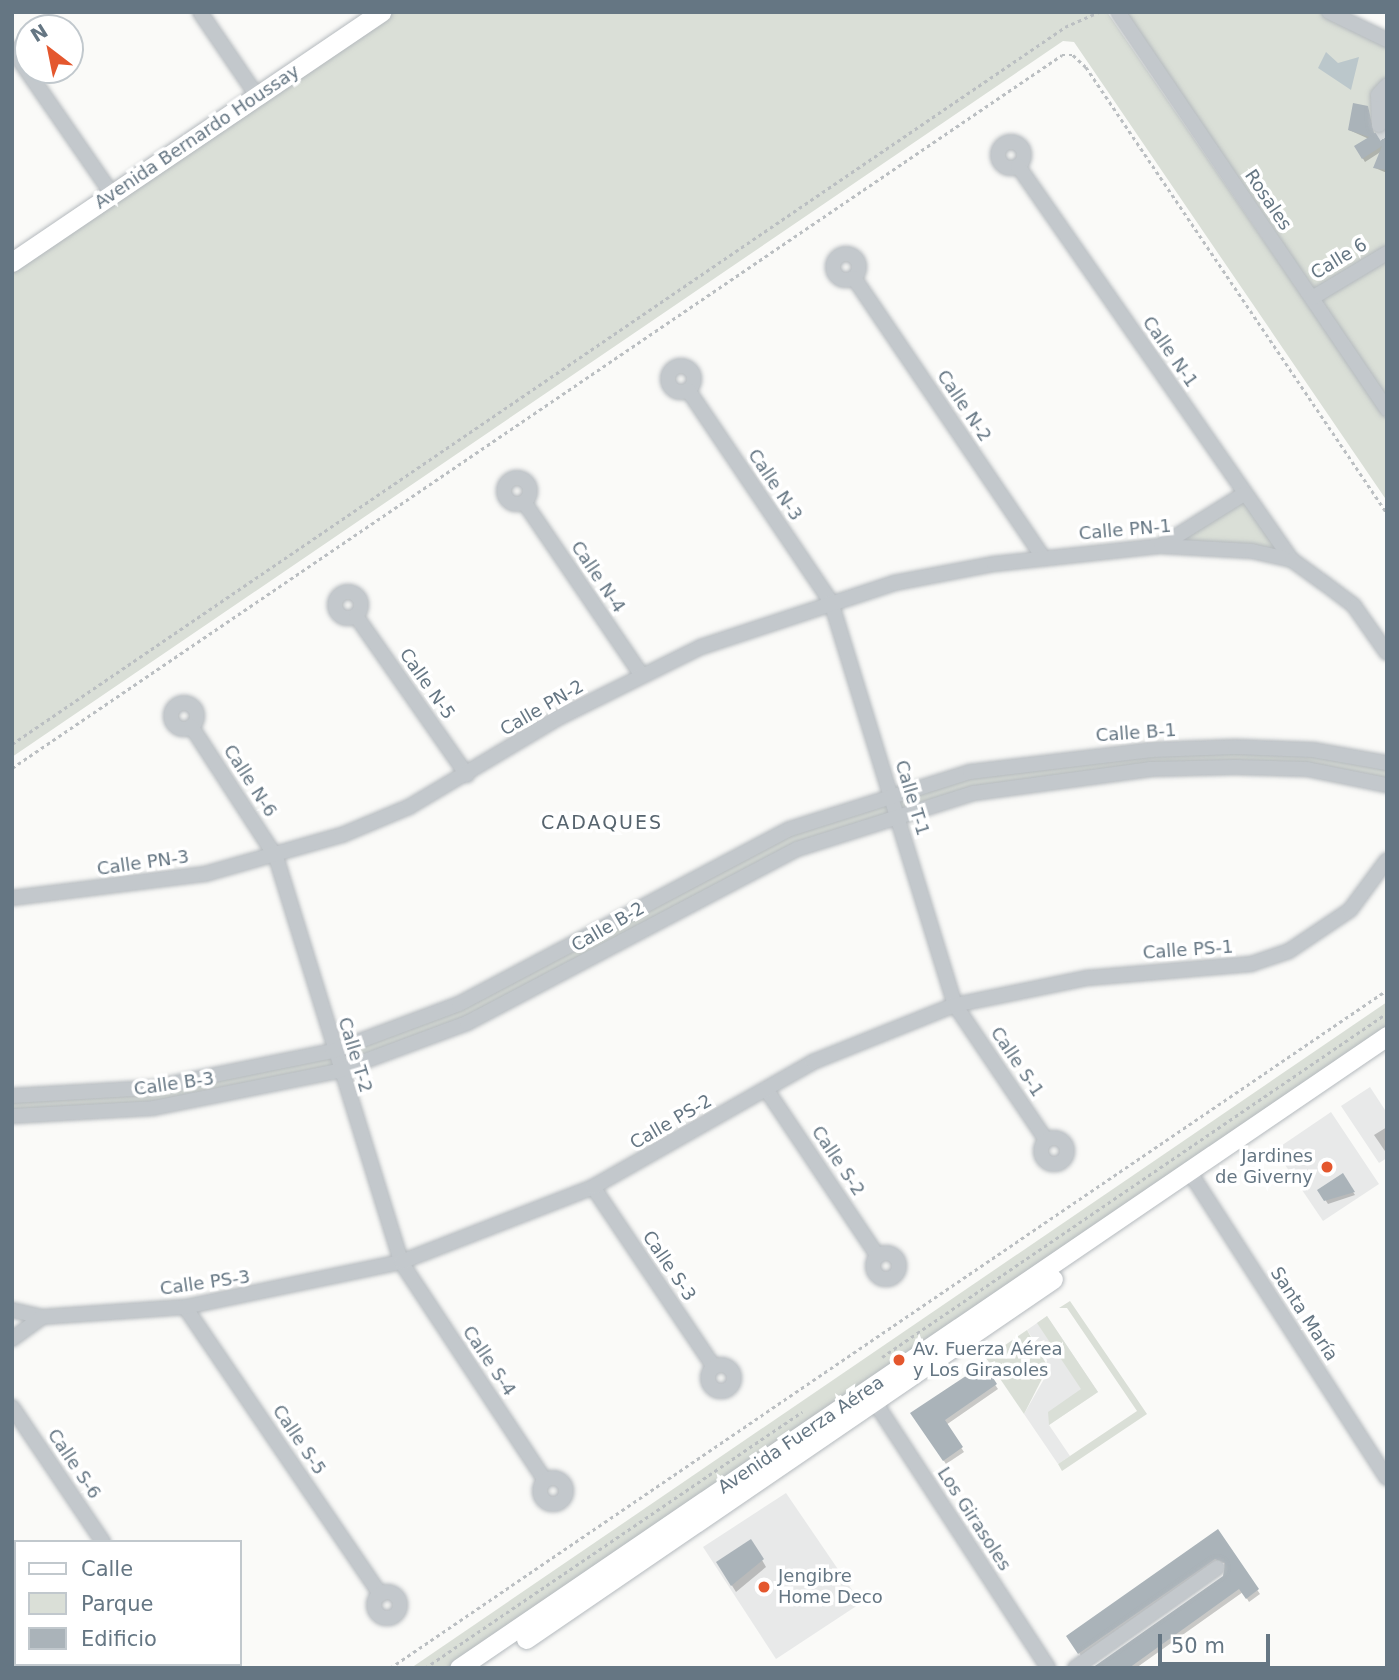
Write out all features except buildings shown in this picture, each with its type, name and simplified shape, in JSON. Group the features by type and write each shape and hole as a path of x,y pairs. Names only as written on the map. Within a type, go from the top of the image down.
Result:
{"main road":[{"name":"Avenida Bernardo Houssay","path":"12,262 381,12"},
{"name":"Avenida Fuerza Aérea","path":"483,1668 871,1396 1193,1176 1387,1036"},
{"name":"Avenida Fuerza Aérea","path":"1193,1176 1387,1052"},
{"name":"Avenida Fuerza Aérea","path":"459,1668 871,1396"}],"street":[{"path":"200,12 257,96"},
{"name":"Rosales","path":"1118,12 1387,409"},
{"path":"1329,12 1387,40"},
{"path":"12,49 112,194"},
{"path":"1379,125 1378,95 1387,86"},
{"name":"Calle N-1","path":"1018,166 1292,560"},
{"name":"Calle 6","path":"1312,298 1387,253"},
{"name":"Calle N-2","path":"853,278 1042,556"},
{"name":"Calle N-3","path":"688,390 831,602"},
{"path":"1161,546 1244,494"},
{"name":"Calle N-4","path":"524,502 641,674"},
{"name":"Calle PN-1","path":"831,602 894,583 1042,556 1200,544 1292,560 1353,606 1387,653"},
{"name":"Calle PN-2","path":"276,857 386,816 467,775 641,674 831,602"},
{"name":"Calle T-1","path":"831,602 955,1005"},
{"name":"Calle N-5","path":"356,616 467,775"},
{"name":"Calle N-6","path":"191,726 276,857"},
{"path":"1151,769 1152,750"},
{"name":"Calle B-1","path":"891,795 970,772 1152,750 1313,750 1387,763"},
{"path":"897,815 974,793 1151,769 1307,769 1387,785"},
{"name":"Calle B-2","path":"333,1051 459,1004 790,829 891,795"},
{"name":"Calle B-2","path":"338,1071 467,1023 797,849 897,815"},
{"name":"Calle PN-3","path":"12,898 168,880 276,857"},
{"name":"Calle T-2","path":"276,857 338,1071 401,1262"},
{"name":"Calle PS-1","path":"955,1005 1087,978 1251,964 1325,931 1387,860"},
{"name":"Calle PS-2","path":"401,1262 593,1187 766,1089 885,1030 955,1005"},
{"name":"Calle S-1","path":"955,1005 1046,1140"},
{"name":"Calle B-3","path":"12,1096 76,1095 175,1084 333,1051"},
{"name":"Calle B-3","path":"12,1116 76,1115 201,1100 338,1071"},
{"name":"Calle S-2","path":"766,1089 878,1255"},
{"path":"76,1095 76,1115"},
{"name":"Santa María","path":"1193,1176 1387,1478"},
{"name":"Calle S-3","path":"593,1187 714,1367"},
{"name":"Calle PS-3","path":"12,1310 42,1317 185,1307 401,1262"},
{"name":"Calle S-4","path":"401,1262 545,1480"},
{"name":"Calle S-5","path":"185,1307 381,1595"},
{"path":"12,1339 42,1317"},
{"name":"Los Girasoles","path":"871,1396 1048,1668"},
{"name":"Calle S-6","path":"12,1407 102,1540"},
{"path":"1075,1668 1217,1568"}],"path":[{"path":"12,744 1065,27 1098,12"},
{"path":"12,768 1062,55 1073,55 1086,67 1387,513"},
{"path":"390,1668 1387,990"},
{"path":"878,1360 1387,1013"},
{"path":"425,1668 432,1666 812,1405"}],"shaded area":[{"path":"1326,52 1338,63 1359,57 1351,90 1318,68"},
{"path":"1370,1087 1387,1113 1387,1158 1379,1163 1341,1106"},
{"name":"Jardines de Giverny","path":"1331,1112 1379,1184 1323,1221 1275,1150"},
{"path":"1047,1316 1098,1392 1049,1425 1070,1456 1058,1464 1024,1414 1044,1379 1047,1360 1027,1330"},
{"path":"786,1493 861,1603 776,1659 703,1547"}],"green space":[{"path":"381,12 1107,12 1387,420 1387,501 1074,42 1063,41 12,757 12,262"},
{"path":"1118,12 1329,12 1387,40 1387,409"},
{"path":"1244,494 1292,560 1161,546"},
{"path":"1235,747 1387,763 1387,785 1235,767 974,793 797,849 570,972 338,1071 225,1096 12,1116 12,1096 76,1095 286,1064 459,1004 790,829 970,772"},
{"path":"1387,1002 1387,1030 452,1668 411,1668"},
{"path":"1070,1301 1147,1414 1062,1471 1058,1464 1137,1411 1067,1308 1059,1308"},
{"path":"1047,1316 1098,1392 1049,1425 1048,1412 1081,1389 1037,1323"},
{"path":"1027,1330 1048,1367 1024,1414 986,1358"}],"tunnel":[{"path":"1379,125 1387,138"}],"place":[{"name":"Jardines de Giverny","path":"1327,1167"},
{"name":"Av. Fuerza Aérea y Los Girasoles","path":"899,1360"},
{"name":"Jengibre Home Deco","path":"764,1587"}],"district":[{"name":"CADAQUES","path":"602,823"}]}
